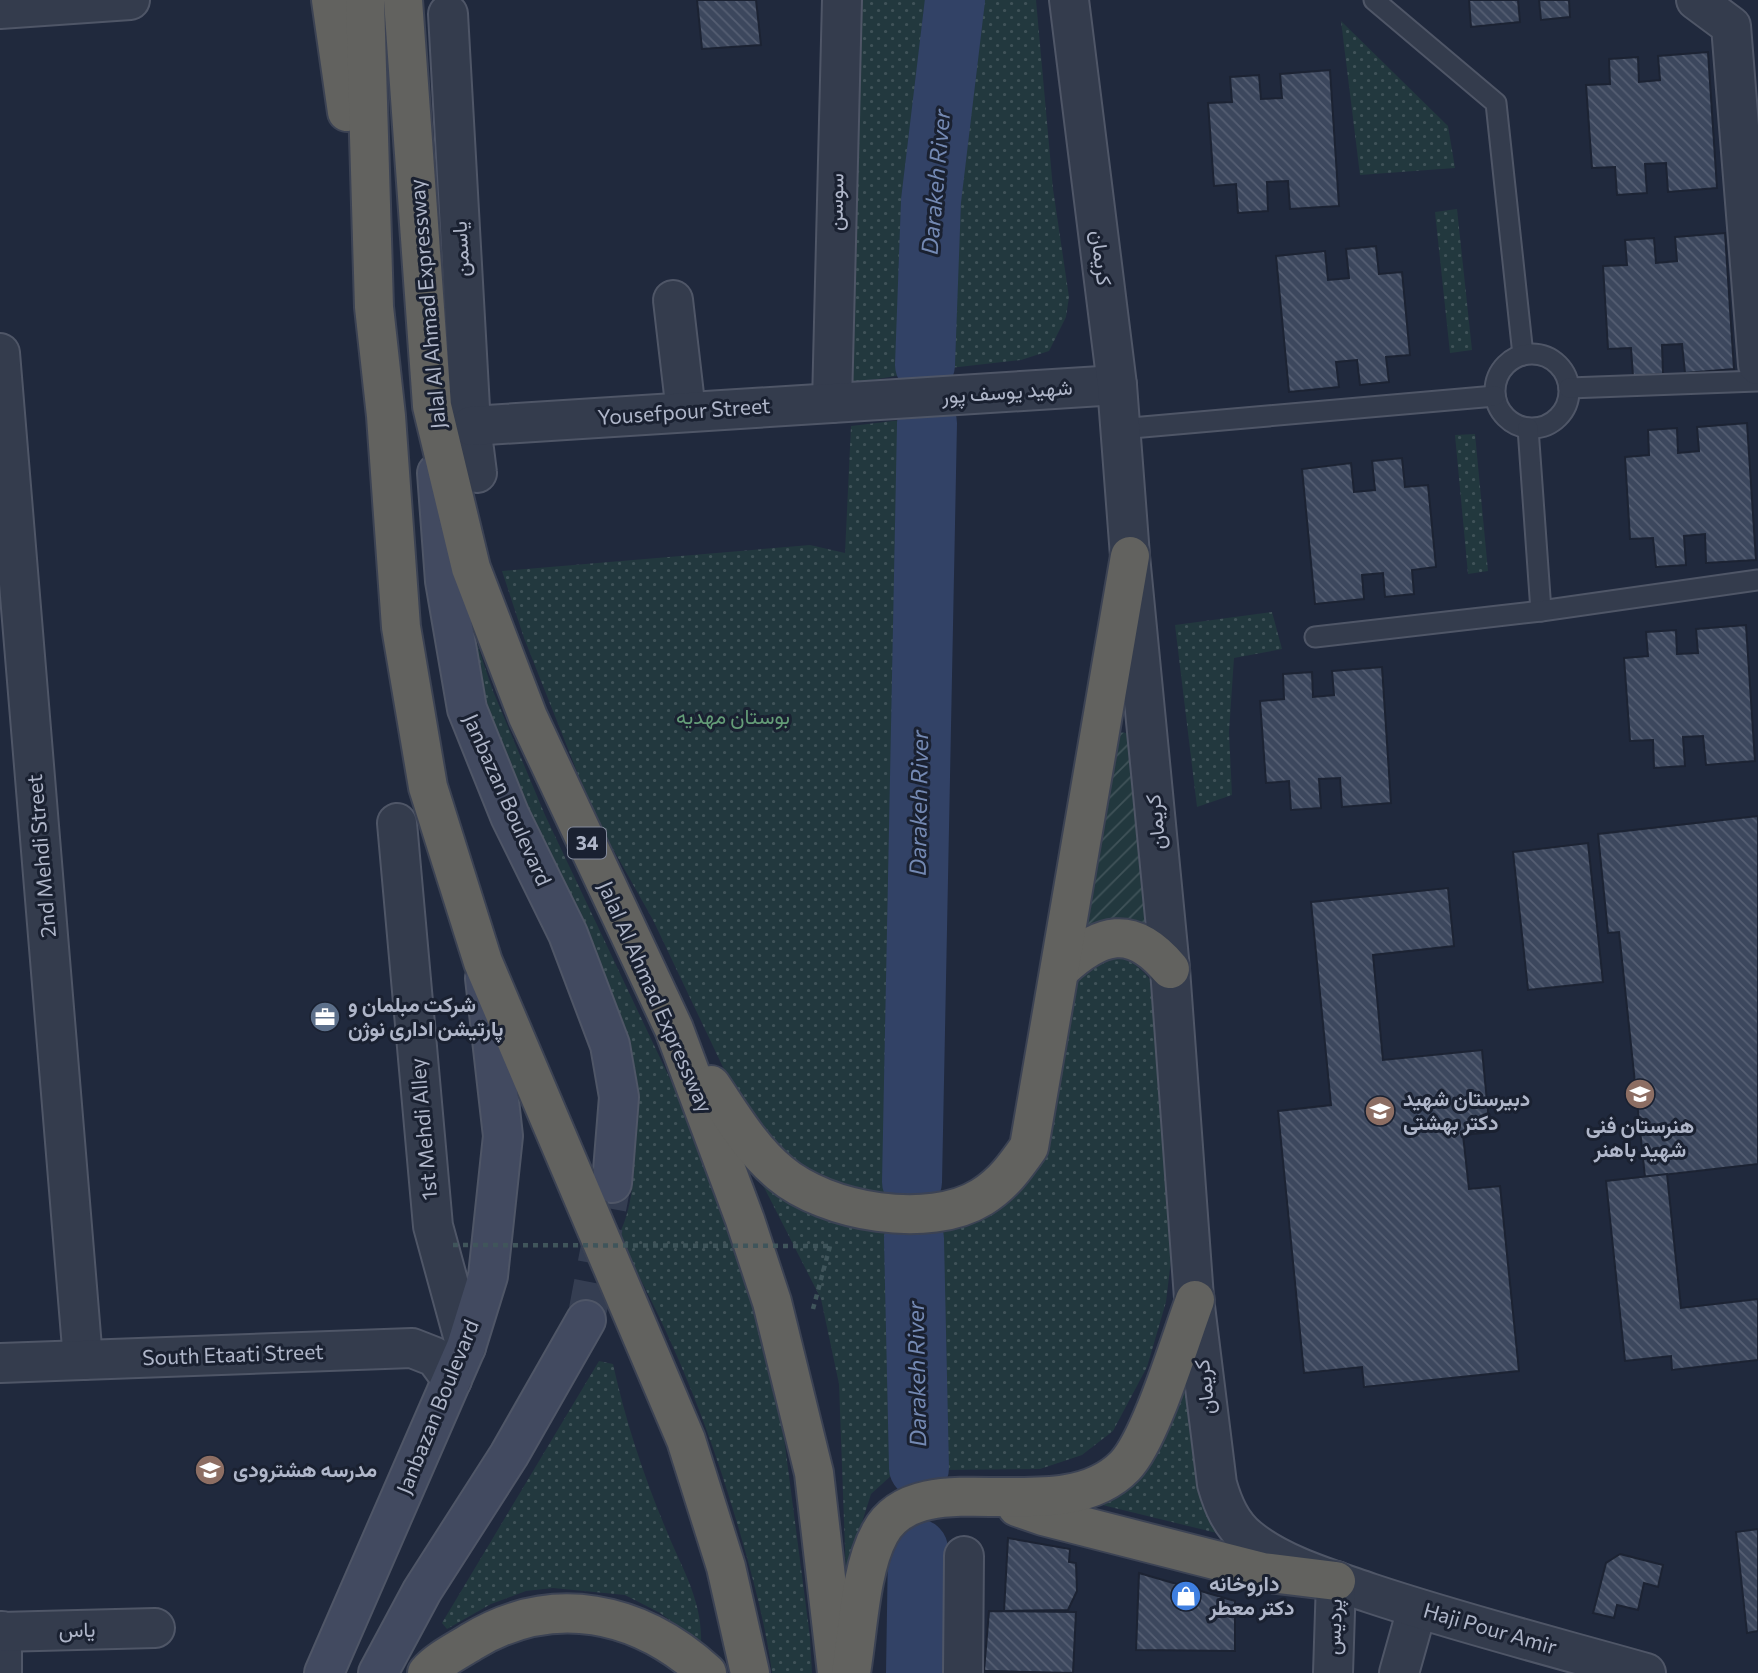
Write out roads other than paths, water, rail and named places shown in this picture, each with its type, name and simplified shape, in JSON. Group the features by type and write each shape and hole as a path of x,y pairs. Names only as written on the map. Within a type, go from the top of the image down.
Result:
{"highway":[{"path":"331,0 374,307 386,416 401,627 428,787 483,962 686,1440 726,1567 750,1673"},
{"path":"365,0 374,307"},
{"name":"Jalal Al Ahmad Expressway","path":"404,0 432,406 471,568 528,717 674,1029 745,1220 772,1302 814,1473 838,1673"},
{"path":"674,1029 754,1147 781,1174 809,1192 843,1205 895,1214 947,1212 981,1198 1009,1177 1028,1147 1061,969 1130,556"},
{"path":"1061,969 1085,947 1103,940 1122,938 1141,943 1158,954 1170,969"},
{"path":"851,1673 871,1552 880,1531 892,1517 909,1505 933,1498 996,1499 1081,1493 1106,1482 1125,1465 1141,1441 1195,1300"},
{"path":"996,1499 1043,1516 1262,1572 1336,1581"},
{"path":"427,1673 487,1632 521,1620 587,1613 650,1631 684,1652 707,1673"}],"main road":[{"name":"Janbazan Boulevard","path":"432,406 445,581 461,685 477,739 510,816 568,934 610,1045 620,1097 612,1183"},
{"name":"Janbazan Boulevard","path":"324,1673 459,1363 488,1276 503,1136 483,962"},
{"path":"378,1673 422,1591 509,1455 586,1320"}],"street":[{"path":"0,9 130,0"},
{"name":"سوسن","path":"832,403 842,0"},
{"name":"کریمان","path":"1069,0 1117,385 1130,556 1170,969 1195,1300 1217,1484 1222,1503 1248,1538 1271,1553 1336,1581"},
{"path":"1696,0 1731,26 1758,365"},
{"name":"یاسمن","path":"448,7 472,438"},
{"path":"673,300 686,412"},
{"name":"2nd Mehdi Street","path":"0,353 83,1360"},
{"name":"شهید یوسف پور","path":"898,399 1117,385"},
{"name":"Yousefpour Street","path":"472,438 686,412 898,399"},
{"name":"1st Mehdi Alley","path":"397,823 433,1226 459,1363"},
{"name":"South Etaati Street","path":"0,1363 412,1348 459,1363"},
{"path":"963,1673 964,1556"},
{"name":"Haji Pour Amir","path":"1336,1581 1417,1609 1646,1673"},
{"name":"پردیس","path":"1333,1673 1336,1581"},
{"path":"1399,1673 1417,1609"},
{"name":"یاس","path":"1,1632 155,1628"},
{"path":"1,1632 2,1673"}],"lane":[{"path":"1374,0 1496,103 1523,355"},
{"path":"1523,355 1548,358 1558,365 1569,388 1568,399 1558,418 1549,424 1528,428 1505,418 1495,396 1499,375 1505,366 1523,355"},
{"path":"1569,388 1758,381"},
{"path":"1120,429 1495,396"},
{"path":"1528,428 1541,611"},
{"path":"1315,637 1541,611 1758,580"}],"waterway":[{"name":"Darakeh River","path":"925,365 931,201 955,0"},
{"name":"Darakeh River","path":"912,1182 927,423"},
{"name":"Darakeh River","path":"914,1239 919,1468"},
{"name":"Darakeh River","path":"916,1673 918,1549"}],"tunnel":[{"path":"586,1320 612,1183"}],"place":[{"name":"شرکت مبلمان و پارتیشن اداری نوژن","path":"325,1017"},
{"name":"هنرستان فنی شهید باهنر","path":"1640,1094"},
{"name":"دبیرستان شهید دکتر بهشتی","path":"1380,1111"},
{"name":"مدرسه هشترودی","path":"210,1470"},
{"name":"داروخانه دکتر معطر","path":"1186,1596"}],"park label":[{"name":"بوستان مهدیه","path":"733,717"}]}
